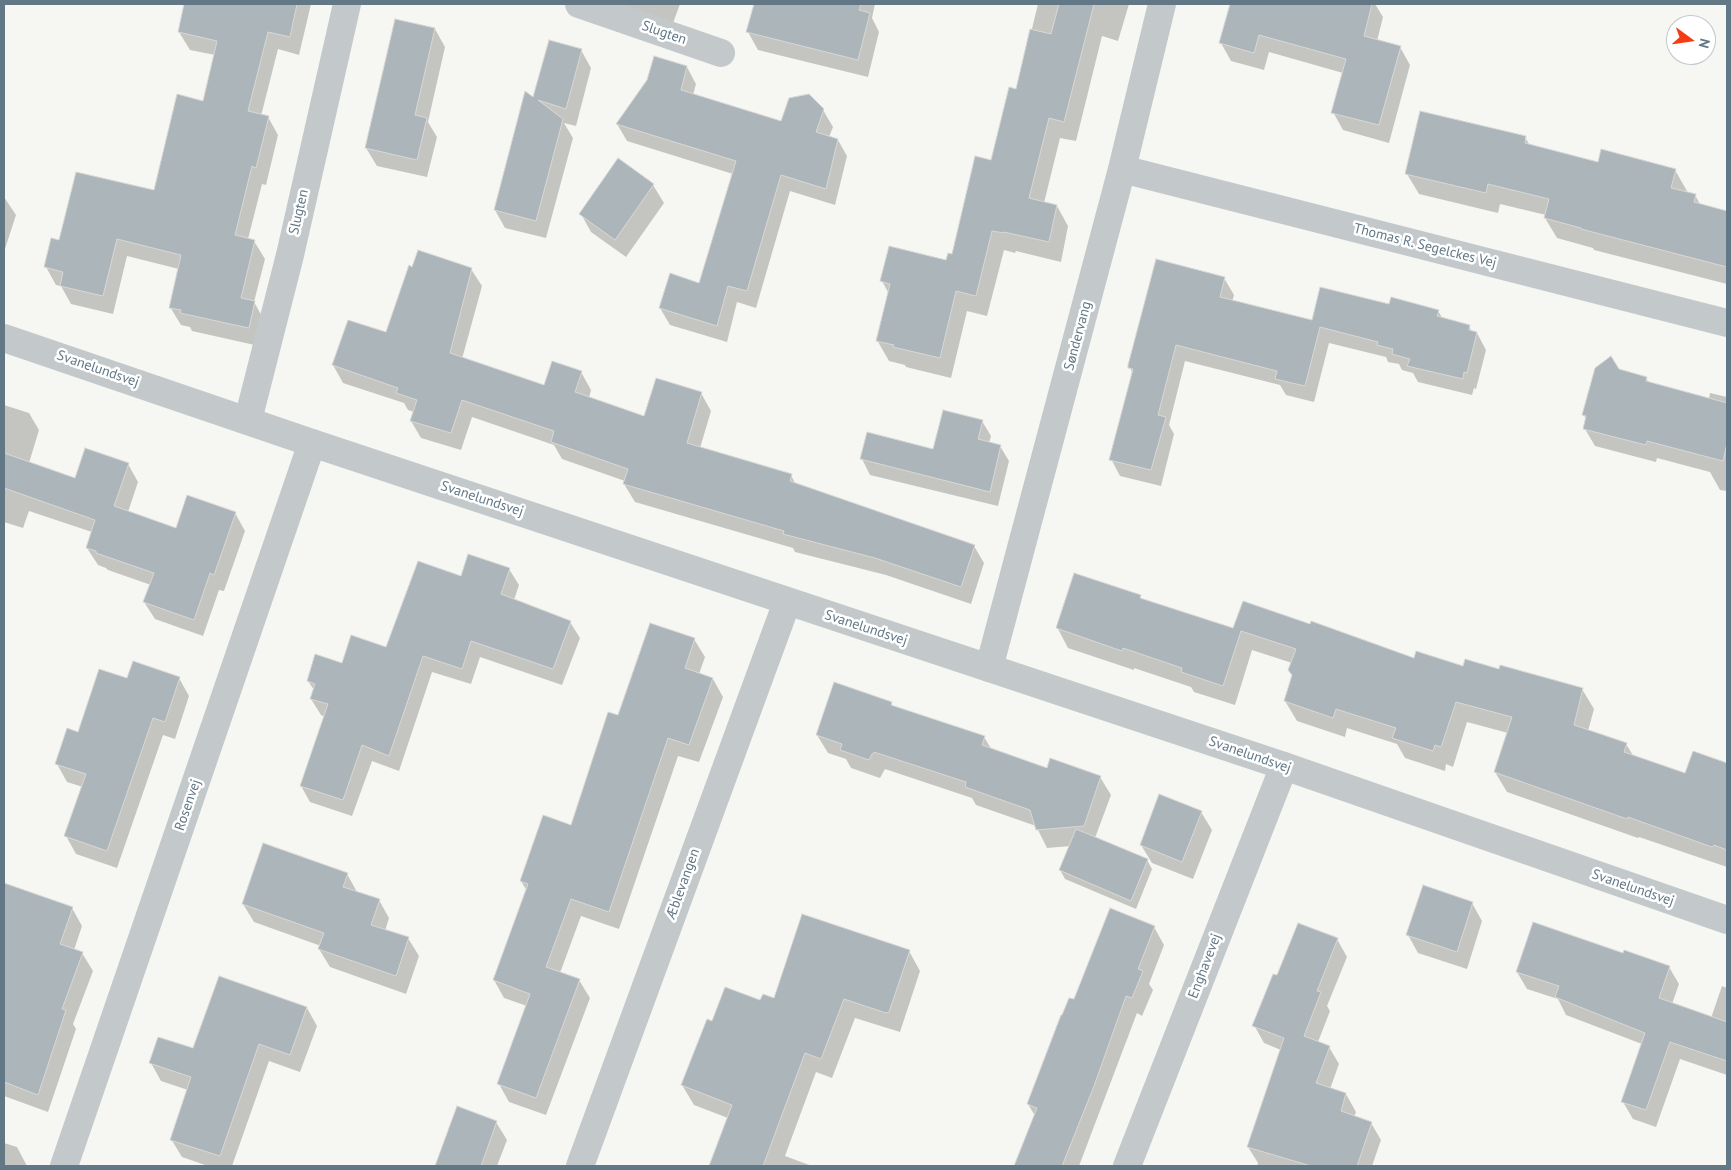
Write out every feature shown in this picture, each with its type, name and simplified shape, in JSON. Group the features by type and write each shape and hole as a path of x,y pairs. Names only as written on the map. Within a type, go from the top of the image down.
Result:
{"street":[{"name":"Slugten","path":"248,420 290,255 347,4"},
{"name":"Slugten","path":"579,4 721,53"},
{"name":"Søndervang","path":"989,668 1122,169 1162,4"},
{"name":"Thomas R. Segelckes Vej","path":"1122,169 1727,323"},
{"name":"Svanelundsvej","path":"4,338 787,602 1284,766 1727,920"},
{"name":"Rosenvej","path":"64,1166 312,443"},
{"name":"Æblevangen","path":"580,1166 787,602"},
{"name":"Enghavevej","path":"1127,1166 1284,766"}],"building":[{"path":"184,4 297,4 290,37 268,32 248,111 269,116 256,168 252,166 235,235 255,240 241,298 255,301 249,328 180,313 181,310 169,308 181,255 117,239 103,296 60,286 63,272 44,267 51,238 59,240 76,172 154,190 177,94 203,101 217,41 178,32"},
{"path":"754,4 861,4 859,10 870,13 858,60 746,32"},
{"path":"1059,4 1094,4 1064,122 1049,118 1029,198 1057,205 1049,242 992,231 976,296 956,291 940,358 876,341 890,284 880,281 889,246 946,260 948,253 952,254 975,156 991,160 1009,87 1016,89 1030,29 1051,34"},
{"path":"1230,4 1372,4 1364,36 1401,46 1379,125 1331,113 1346,59 1259,35 1254,53 1219,43"},
{"path":"395,19 435,28 415,115 427,118 417,160 365,148"},
{"path":"549,40 582,49 566,109 538,100 563,119 536,221 494,210 525,91 533,97"},
{"path":"654,56 687,66 681,90 781,121 789,98 809,94 824,109 816,132 838,139 826,189 781,175 747,291 728,286 717,326 659,308 670,273 699,283 736,161 616,124 647,80"},
{"path":"1420,111 1526,136 1525,143 1598,162 1601,149 1676,169 1671,188 1696,194 1694,202 1727,211 1727,267 1544,218 1549,199 1488,184 1486,193 1405,174"},
{"path":"618,158 654,184 615,240 579,214"},
{"path":"418,250 472,268 450,353 544,385 552,361 582,371 575,392 644,416 656,378 702,392 687,443 792,474 790,481 975,545 961,587 875,558 783,534 784,531 623,484 628,469 551,442 554,431 462,400 451,433 410,421 417,400 396,393 398,388 332,365 348,320 386,332 409,265 412,267"},
{"path":"1156,259 1225,277 1220,297 1312,320 1320,287 1389,304 1391,297 1439,310 1437,316 1470,325 1469,330 1477,332 1467,373 1464,372 1463,379 1407,366 1410,359 1392,354 1393,349 1377,345 1378,342 1320,327 1305,386 1275,379 1277,371 1176,345 1158,415 1166,417 1151,470 1109,460 1133,369 1128,368 1128,365"},
{"path":"1611,356 1619,369 1647,377 1646,381 1727,403 1727,443 1723,461 1647,441 1646,445 1583,429 1586,416 1582,415 1595,368"},
{"path":"943,410 983,420 978,439 1001,445 990,492 860,459 867,432 933,449"},
{"path":"85,448 129,463 114,506 176,528 187,495 236,512 214,575 210,573 194,620 143,602 154,573 86,548 95,520 4,488 4,453 75,478"},
{"path":"468,554 510,568 501,594 571,621 553,669 471,641 462,669 423,656 389,756 362,745 343,800 300,786 328,704 310,699 315,684 307,681 315,654 342,663 351,635 386,647 418,561 461,576"},
{"path":"1074,573 1141,595 1140,598 1233,628 1243,601 1310,624 1311,621 1414,658 1416,651 1463,666 1465,659 1499,669 1500,665 1583,688 1574,725 1627,743 1624,752 1685,773 1693,751 1727,763 1727,850 1714,845 1712,847 1628,817 1627,819 1494,772 1512,717 1456,702 1441,747 1435,745 1433,751 1392,738 1396,728 1336,709 1333,718 1284,701 1292,675 1288,670 1296,649 1241,631 1223,686 1181,672 1182,668 1123,648 1122,651 1056,628"},
{"path":"650,623 695,638 685,668 713,678 689,745 668,738 609,912 571,899 546,967 580,979 536,1098 497,1084 530,994 493,980 528,884 520,881 543,815 571,825 608,712 618,715"},
{"path":"133,661 180,677 165,722 153,718 107,851 64,836 86,774 55,764 67,728 78,732 99,669 127,678"},
{"path":"834,682 892,702 891,705 985,736 982,745 1047,768 1050,758 1101,776 1084,826 1036,830 1030,810 965,787 966,782 874,752 869,760 840,750 842,744 816,735"},
{"path":"1159,794 1202,811 1182,862 1140,845"},
{"path":"1076,829 1148,859 1131,901 1059,870"},
{"path":"263,843 348,873 343,887 380,899 371,925 409,937 396,976 318,949 324,933 242,904"},
{"path":"4,883 73,907 60,944 83,952 62,1009 66,1010 38,1095 4,1082"},
{"path":"1423,885 1473,902 1457,952 1406,935"},
{"path":"1110,908 1155,926 1138,969 1143,971 1132,998 1126,996 1094,1086 1062,1166 1014,1166 1037,1108 1027,1104 1061,1015 1069,998 1074,999"},
{"path":"802,914 910,950 889,1012 886,1013 844,999 821,1059 805,1053 763,1166 709,1166 732,1105 681,1085 707,1019 712,1021 725,987 760,1000 763,994 774,998"},
{"path":"1533,922 1623,953 1624,950 1670,966 1659,998 1727,1022 1727,1061 1670,1042 1646,1110 1621,1102 1645,1033 1555,997 1559,986 1516,972"},
{"path":"1298,923 1338,938 1317,991 1321,992 1304,1036 1330,1046 1316,1083 1346,1093 1341,1111 1372,1122 1357,1166 1311,1166 1247,1147 1284,1038 1252,1026 1273,974 1277,975"},
{"path":"219,976 307,1007 290,1055 259,1044 220,1156 170,1140 191,1077 149,1063 158,1037 193,1048"},
{"path":"457,1106 497,1121 481,1166 435,1166"}]}
